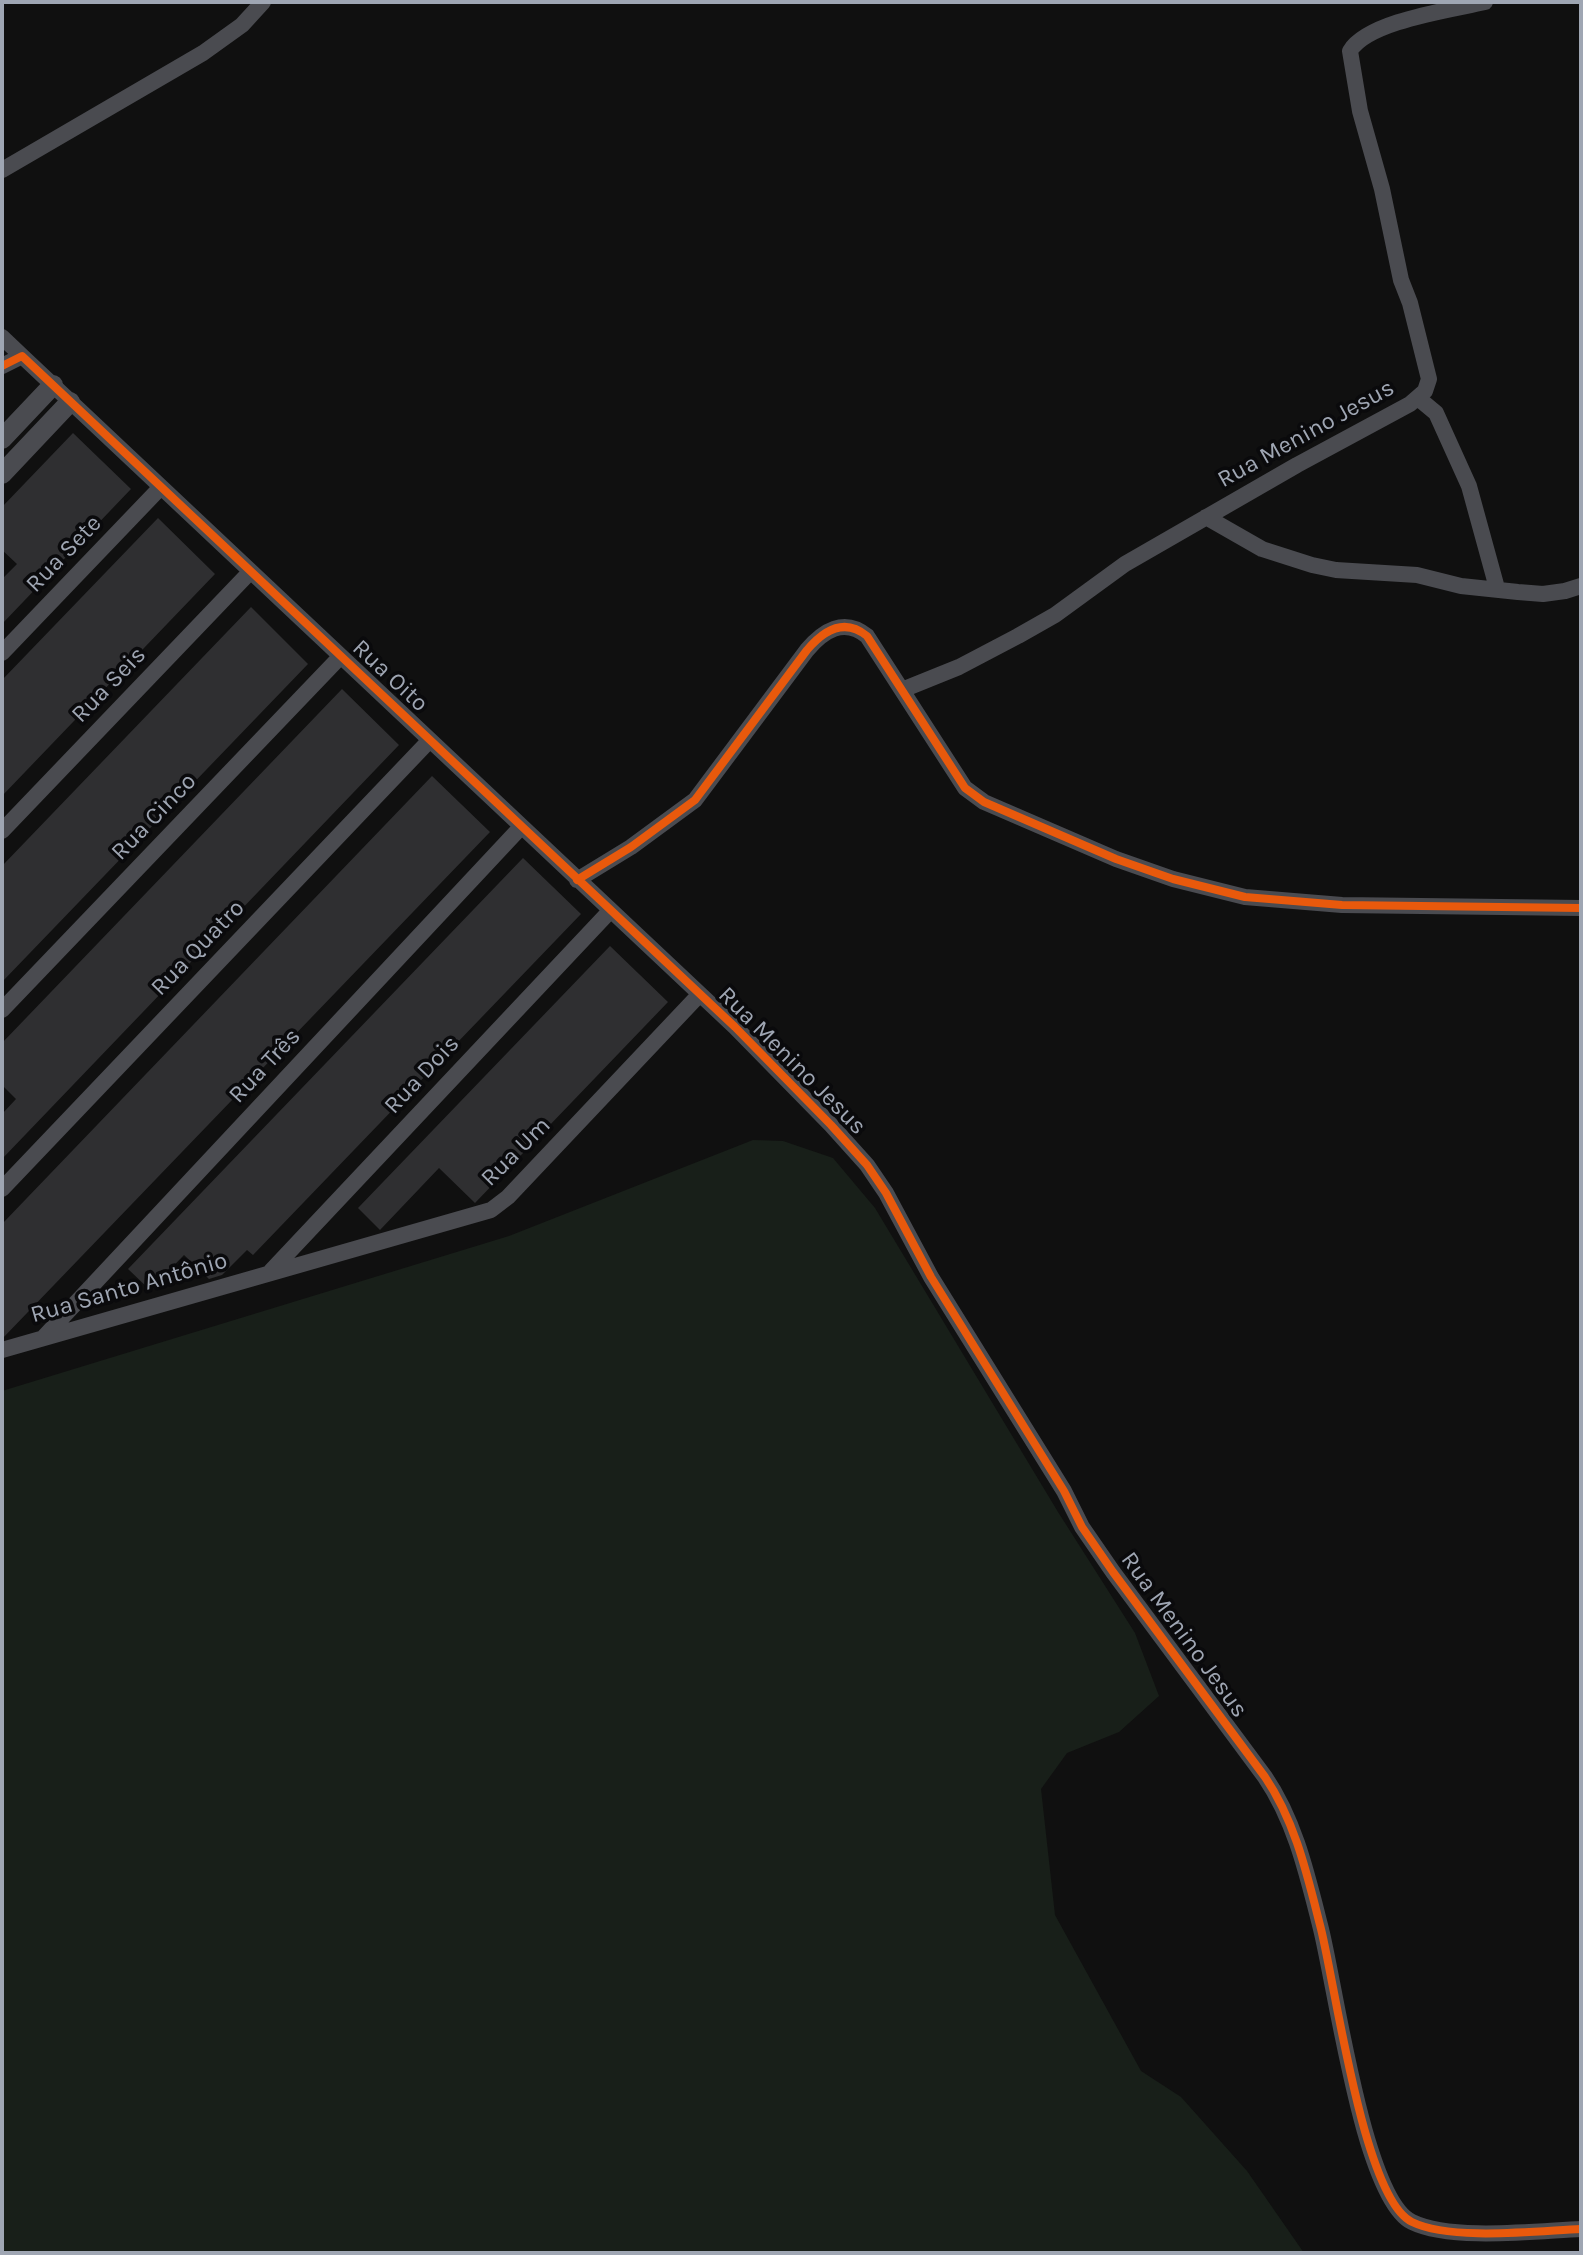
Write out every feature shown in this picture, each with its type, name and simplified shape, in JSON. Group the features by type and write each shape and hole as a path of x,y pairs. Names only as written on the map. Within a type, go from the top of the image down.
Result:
{"street":[{"path":"2,170 203,53 242,25 263,2"},
{"name":"Rua Menino Jesus","path":"902,690 959,667 1055,615 1125,564 1418,398 1425,391 1429,379 1424,353 1401,280 1382,189 1360,111 1350,51 1356,42 1387,25 1485,2"},
{"name":"Rua Oito","path":"2,337 699,995"},
{"path":"2,366 22,356"},
{"path":"2,439 53,385"},
{"path":"1418,398 1436,413 1469,486 1497,588"},
{"path":"2,474 70,402"},
{"name":"Rua Sete","path":"2,653 161,487"},
{"path":"1206,517 1262,549 1336,570 1417,575 1461,586 1543,594 1581,586"},
{"name":"Rua Seis","path":"2,831 250,572"},
{"path":"577,880 640,841 695,800 790,670 823,634 844,626 867,636 956,776 974,795 1051,833 1173,879 1245,897 1342,905 1581,908"},
{"name":"Rua Cinco","path":"2,1010 340,657"},
{"name":"Rua Quatro","path":"2,1189 429,741"},
{"name":"Rua Três","path":"44,1337 521,827"},
{"name":"Rua Dois","path":"270,1273 610,911"},
{"name":"Rua Menino Jesus","path":"699,995 768,1059 867,1165 886,1193 931,1277 1064,1491 1082,1527 1273,1789 1298,1844 1321,1926 1362,2126 1398,2212 1418,2225 1451,2231 1581,2229"},
{"name":"Rua Um","path":"270,1273 491,1210 508,1197 699,995"},
{"name":"Rua Santo Antônio","path":"2,1350 270,1273"}],"shaded area":[{"path":"753,1140 783,1141 833,1158 875,1208 1058,1512 1135,1633 1159,1696 1119,1732 1067,1753 1041,1789 1055,1915 1141,2071 1181,2097 1247,2171 1304,2253 2,2253 2,1391 509,1236"}],"building":[{"path":"73,433 131,489 2,624 2,579 17,564 2,550 2,507"},
{"path":"158,518 215,574 2,796 2,680"},
{"path":"251,607 308,664 2,982 2,866"},
{"path":"342,689 399,745 2,1159 2,1114 16,1099 2,1085 2,1043"},
{"path":"432,776 490,832 2,1339 2,1224"},
{"path":"523,858 581,914 253,1255 247,1250 222,1275 209,1279 184,1255 150,1290 128,1269"},
{"path":"610,946 668,1002 475,1203 439,1168 380,1230 358,1208"}],"cycle path":[{"path":"2,366 22,356 735,1027 867,1165 886,1193 931,1277 1064,1491 1082,1527 1275,1794 1299,1848 1310,1887 1365,2133 1379,2174 1395,2205 1412,2222 1449,2231 1494,2233 1581,2229"},
{"path":"577,880 631,847 695,800 807,650 827,632 842,627 858,630 867,636 965,788 984,802 1116,859 1173,879 1245,897 1342,905 1581,908"}]}
